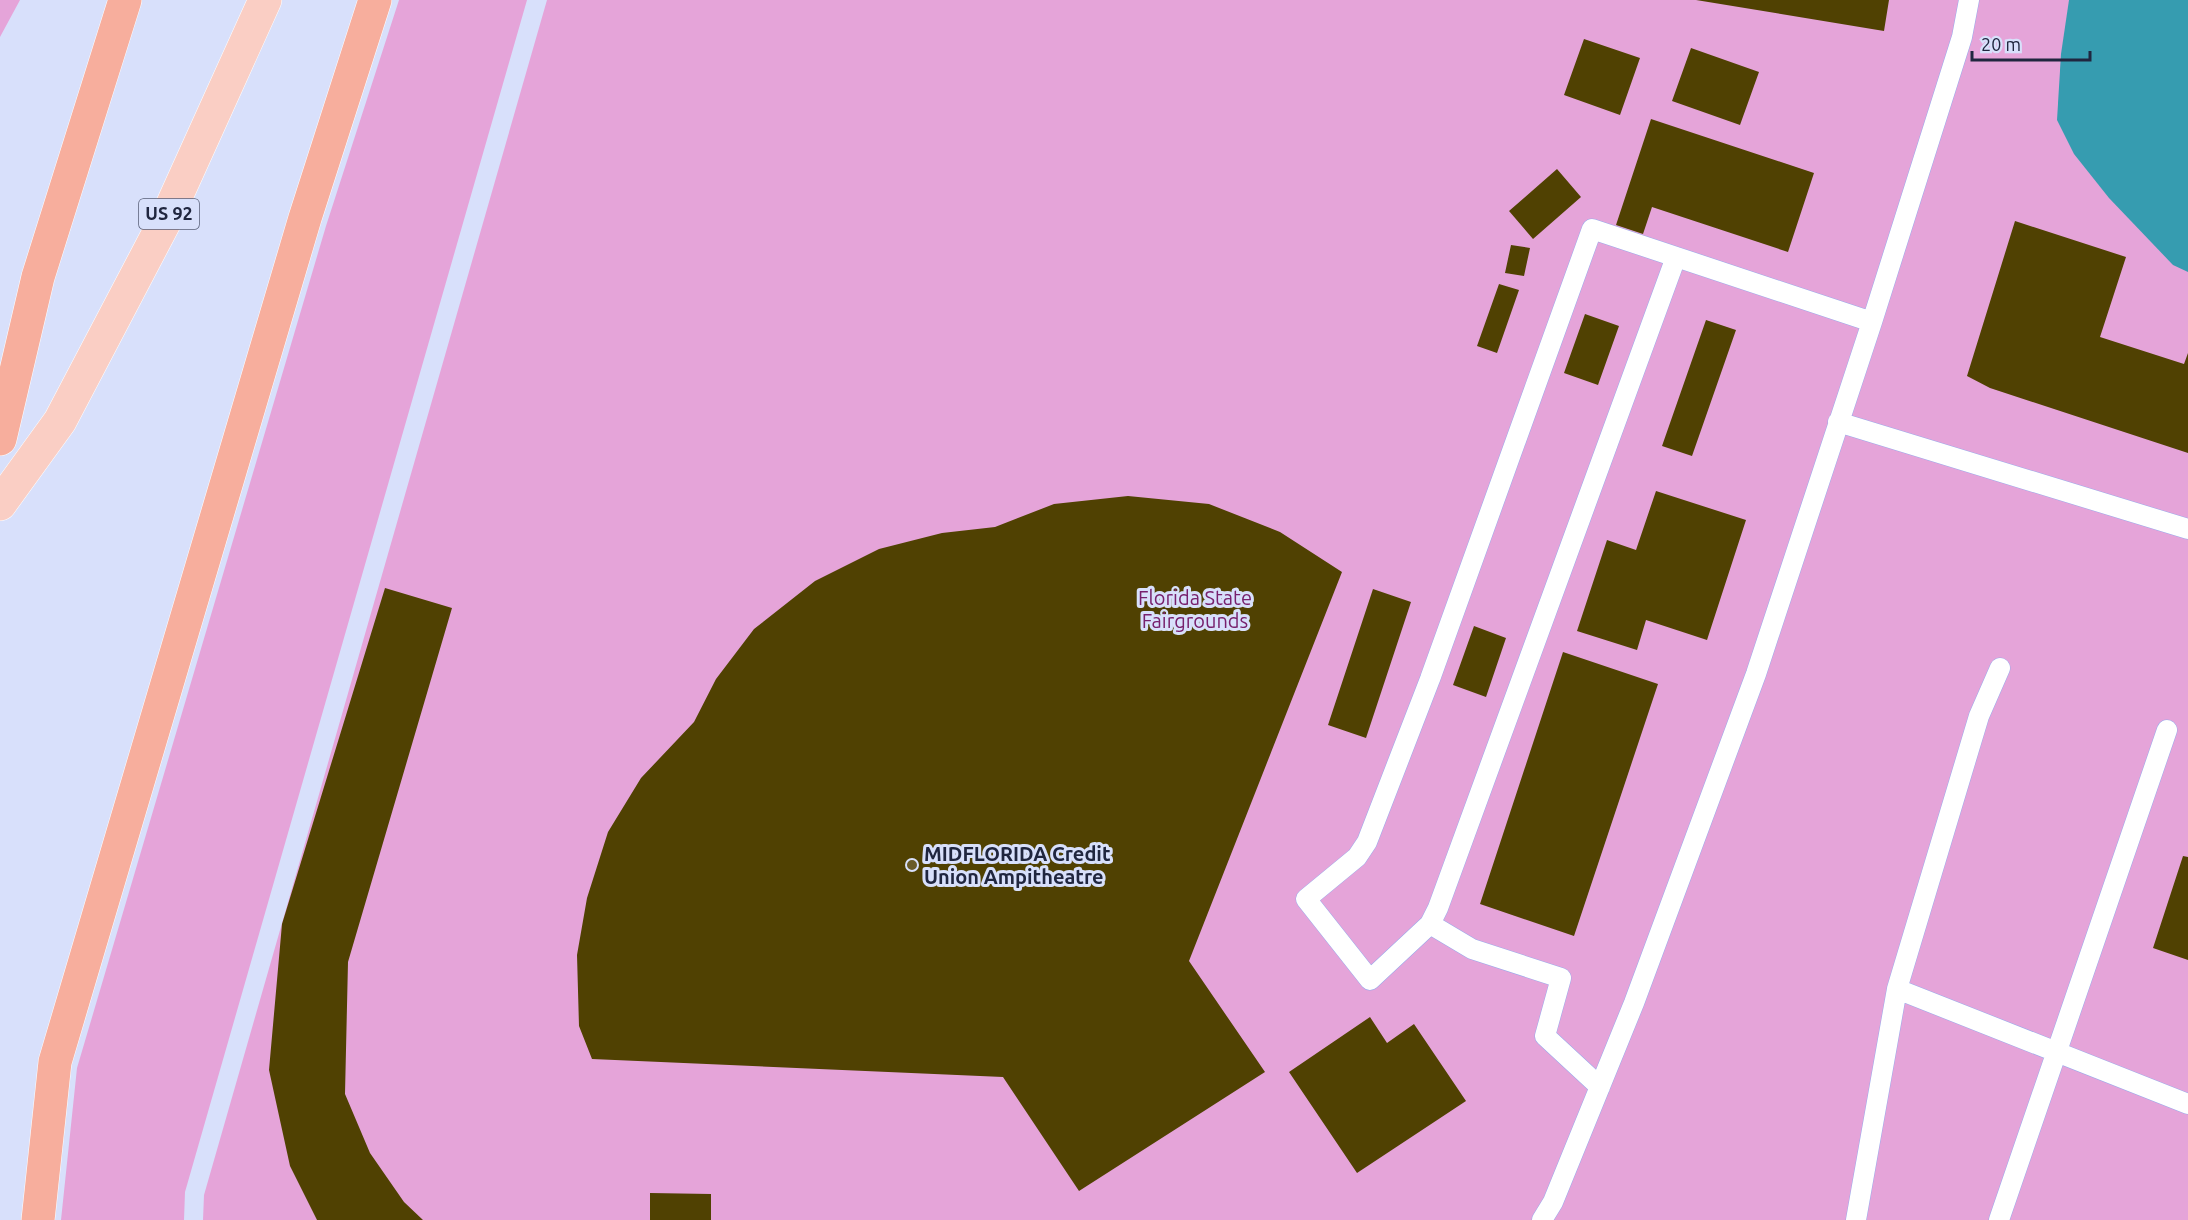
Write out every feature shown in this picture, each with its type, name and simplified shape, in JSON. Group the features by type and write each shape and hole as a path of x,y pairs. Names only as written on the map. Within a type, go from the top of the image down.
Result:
{"highway":[{"path":"0,439 38,277 125,0"},
{"path":"38,1220 55,1062 302,229 375,0"}],"main road":[{"name":"US 92","path":"0,504 60,421 166,219 265,0"}],"lane":[{"path":"1542,1220 1553,1202 1634,1003 1756,674 1872,322 1962,37 1969,0"},
{"path":"1676,257 1438,909 1430,924 1370,980 1306,899 1357,856 1367,842 1430,679 1592,229 1872,322"},
{"path":"1838,422 2188,529"},
{"path":"1856,1220 1897,989 1979,716 2000,668"},
{"path":"1999,1220 2167,730"},
{"path":"1430,924 1472,949 1561,978 1545,1035 1600,1087"},
{"path":"1897,989 2188,1104"}],"green space":[{"path":"0,0 20,0 0,37"},
{"path":"399,0 527,0 185,1192 184,1220 61,1220 77,1068 326,226"},
{"name":"Florida State Fairgrounds","path":"547,0 2188,0 2188,1220 203,1220 204,1195"}],"water":[{"path":"2069,0 2188,0 2188,272 2173,265 2109,198 2074,154 2057,120 2061,54"}],"building":[{"path":"1696,0 1889,0 1884,31"},
{"path":"1584,39 1640,58 1620,115 1564,95"},
{"path":"1691,48 1759,72 1740,125 1672,101"},
{"path":"1651,119 1814,173 1788,252 1652,207 1643,234 1616,225"},
{"path":"1557,169 1581,197 1533,239 1509,211"},
{"path":"2015,221 2126,257 2100,337 2184,364 2188,353 2188,453 1990,388 1967,376"},
{"path":"1511,245 1530,248 1524,276 1505,273"},
{"path":"1499,284 1519,290 1497,353 1477,346"},
{"path":"1585,314 1619,326 1598,385 1564,373"},
{"path":"1706,320 1736,330 1692,456 1662,446"},
{"path":"1656,491 1746,520 1707,640 1646,620 1637,650 1577,631 1607,540 1636,550"},
{"name":"MIDFLORIDA Credit Union Ampitheatre","path":"1128,496 1209,504 1280,532 1342,572 1189,961 1265,1072 1079,1191 1003,1077 592,1059 579,1026 577,955 587,898 608,832 641,778 694,722 716,679 754,629 815,581 879,549 942,533 995,527 1054,504"},
{"path":"385,588 452,608 348,962 345,1094 370,1153 404,1202 423,1220 317,1220 290,1166 269,1070 282,924"},
{"path":"1373,589 1411,602 1366,738 1328,725"},
{"path":"1474,626 1506,638 1486,697 1453,685"},
{"path":"1563,652 1658,684 1574,936 1480,904"},
{"path":"2183,856 2188,857 2188,960 2153,948"},
{"path":"1370,1017 1387,1043 1414,1024 1466,1101 1357,1173 1289,1072"},
{"path":"650,1193 711,1194 711,1220 650,1220"}],"place":[{"name":"MIDFLORIDA Credit Union Ampitheatre","path":"912,865"}]}
